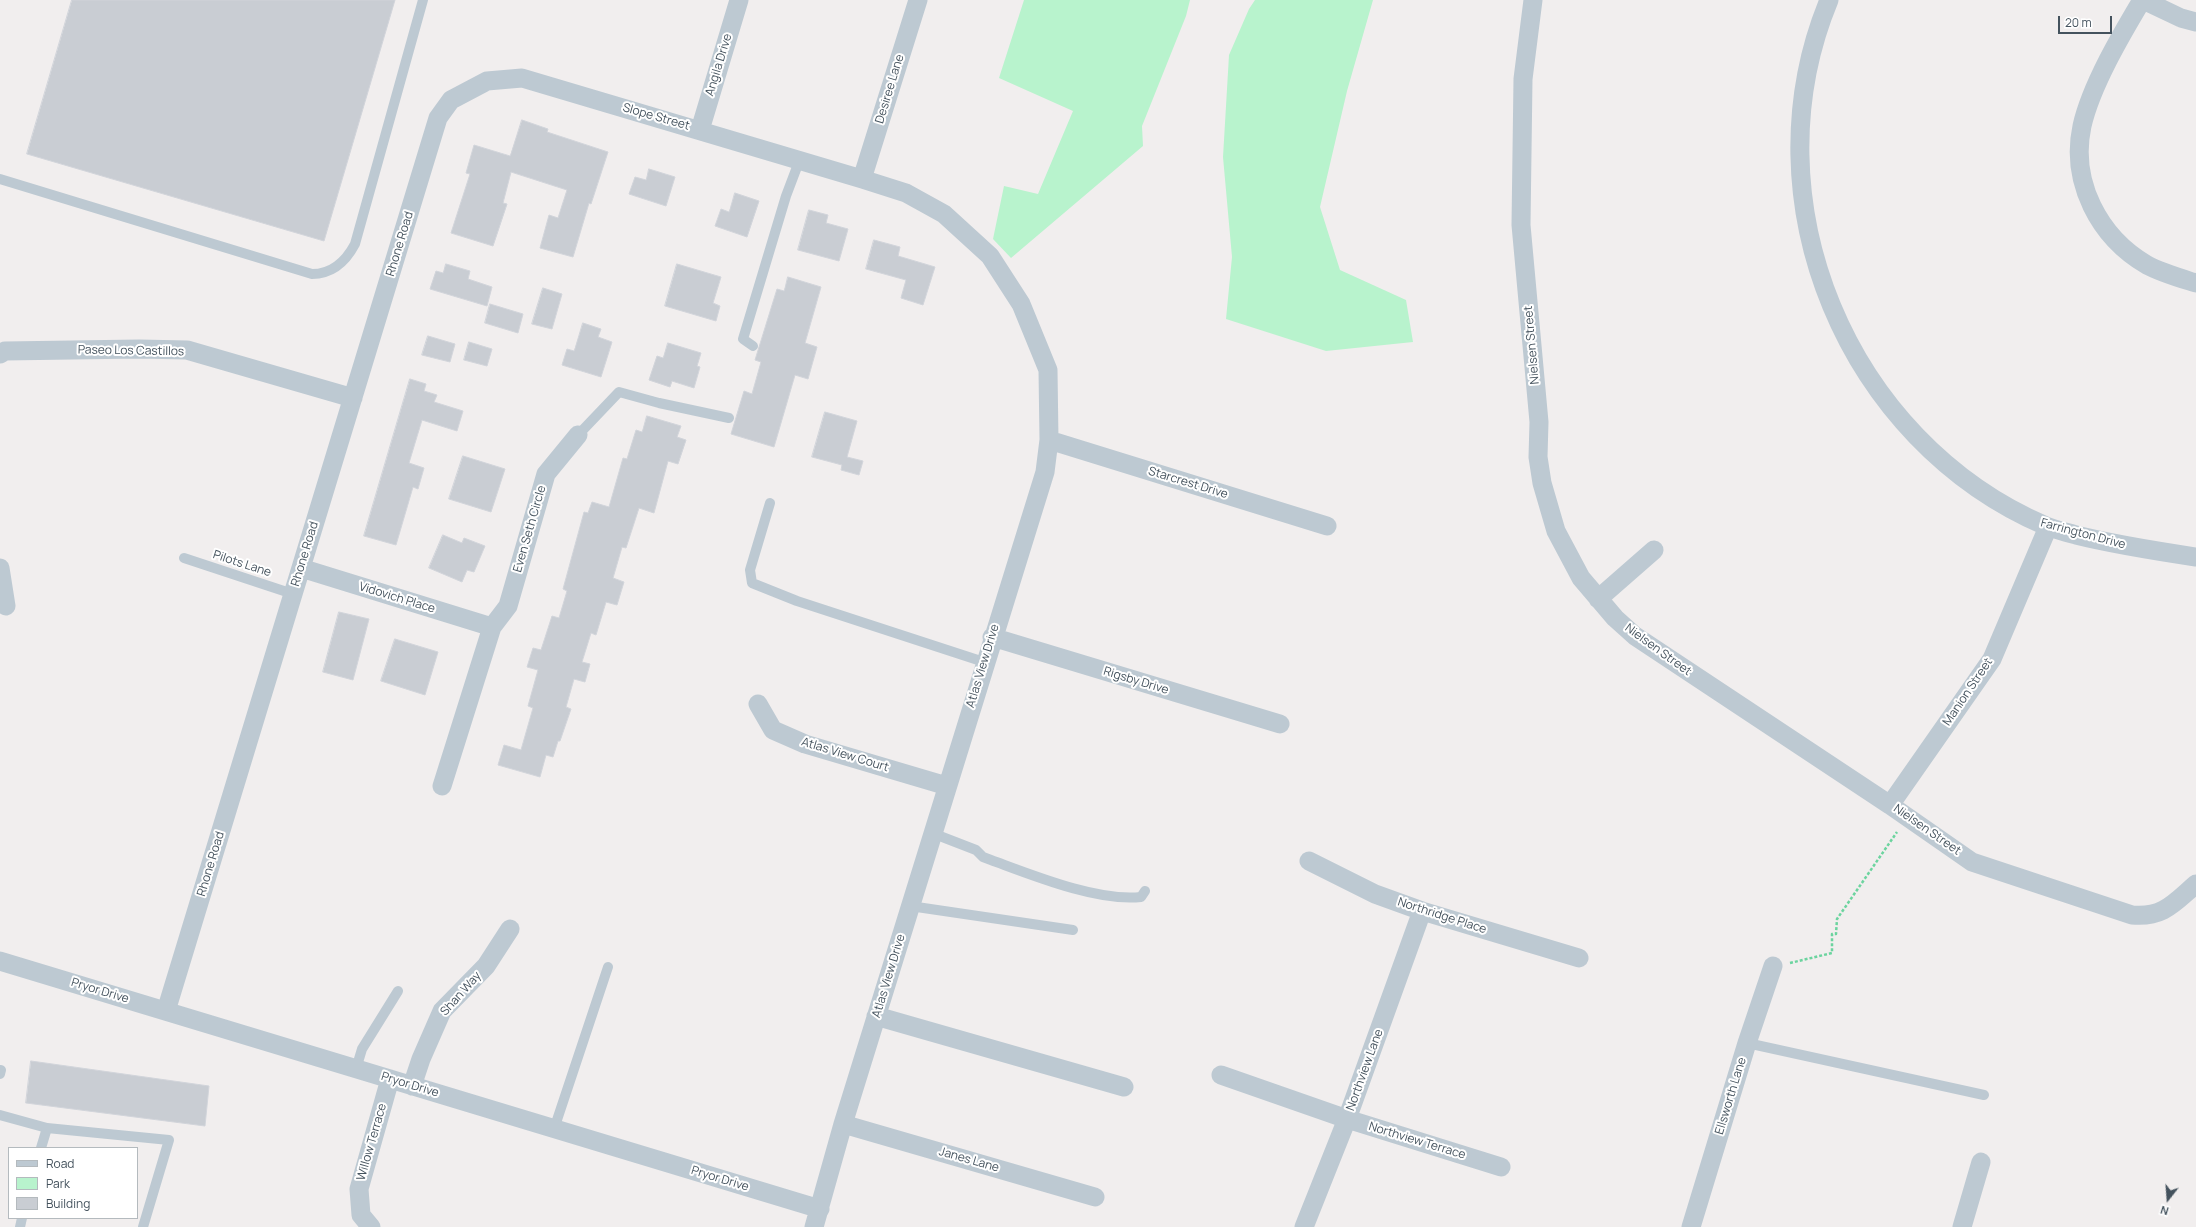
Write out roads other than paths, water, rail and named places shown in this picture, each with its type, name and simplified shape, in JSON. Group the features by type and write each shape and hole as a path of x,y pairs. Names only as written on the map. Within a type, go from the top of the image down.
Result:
{"street":[{"name":"Angila Drive","path":"700,130 739,0"},
{"name":"Desiree Lane","path":"862,179 918,0"},
{"name":"Nielsen Street","path":"1533,0 1523,79 1521,225 1539,422 1538,457 1545,495 1556,531 1581,578 1615,618 1635,636 1908,817 1972,862 2132,915 2144,916 2166,911 2196,884"},
{"name":"Farrington Drive","path":"1829,0 1819,24 1807,65 1799,141 1800,171 1805,216 1815,261 1824,290 1844,333 1870,379 1912,431 1967,480 2018,512 2048,527 2109,543 2196,558"},
{"path":"2196,22 2181,18 2143,0 2118,40 2087,109 2080,144 2083,181 2096,215 2119,244 2148,266 2196,283"},
{"name":"Slope Street","path":"451,100 487,81 522,78 800,159 862,179"},
{"name":"Rhone Road","path":"166,1011 438,118 451,100"},
{"name":"Atlas View Drive","path":"814,1227 843,1124 984,662 1044,472 1049,440 1048,370 1021,304 990,256 944,214 906,193 862,179"},
{"name":"Paseo Los Castillos","path":"0,354 4,352 131,349 187,350 353,398"},
{"name":"Even Seth Circle","path":"442,786 492,627 508,606 546,474 578,435"},
{"name":"Starcrest Drive","path":"1049,440 1327,526"},
{"name":"Manion Street","path":"1890,805 1992,659 2048,527"},
{"path":"1598,599 1654,550"},
{"path":"0,568 6,606"},
{"name":"Vidovich Place","path":"301,568 492,627"},
{"name":"Rigsby Drive","path":"992,637 1280,724"},
{"name":"Atlas View Court","path":"758,704 773,730 805,744 947,786"},
{"name":"Northridge Place","path":"1309,861 1375,894 1422,911 1580,958"},
{"name":"Northview Lane","path":"1304,1227 1347,1120 1422,911"},
{"name":"Shan Way","path":"412,1086 421,1059 442,1011 486,966 510,929"},
{"name":"Pryor Drive","path":"0,961 820,1209"},
{"name":"Ellsworth Lane","path":"1691,1227 1747,1043 1773,966"},
{"path":"876,1016 1124,1087"},
{"name":"Northview Terrace","path":"1221,1075 1347,1120 1501,1167"},
{"name":"Willow Terrace","path":"371,1227 361,1215 359,1189 390,1079"},
{"name":"Janes Lane","path":"843,1124 1095,1197"},
{"path":"1962,1227 1981,1162"}],"lane":[{"path":"0,179 312,274 322,274 330,271 344,260 355,244 423,0"},
{"path":"753,346 743,339 786,196 800,159"},
{"path":"578,435 619,392 659,403 729,418"},
{"path":"770,503 750,570 752,582 797,601 984,662"},
{"name":"Pilots Lane","path":"184,558 293,594"},
{"path":"932,834 976,850 983,857 991,860 1082,889 1126,898 1141,897 1145,891"},
{"path":"910,906 1073,930"},
{"path":"554,1128 608,967"},
{"path":"356,1069 362,1049 398,991"},
{"path":"1747,1043 1984,1094"},
{"path":"0,1116 47,1128 169,1140 143,1227"},
{"path":"41,1147 47,1128"}]}
